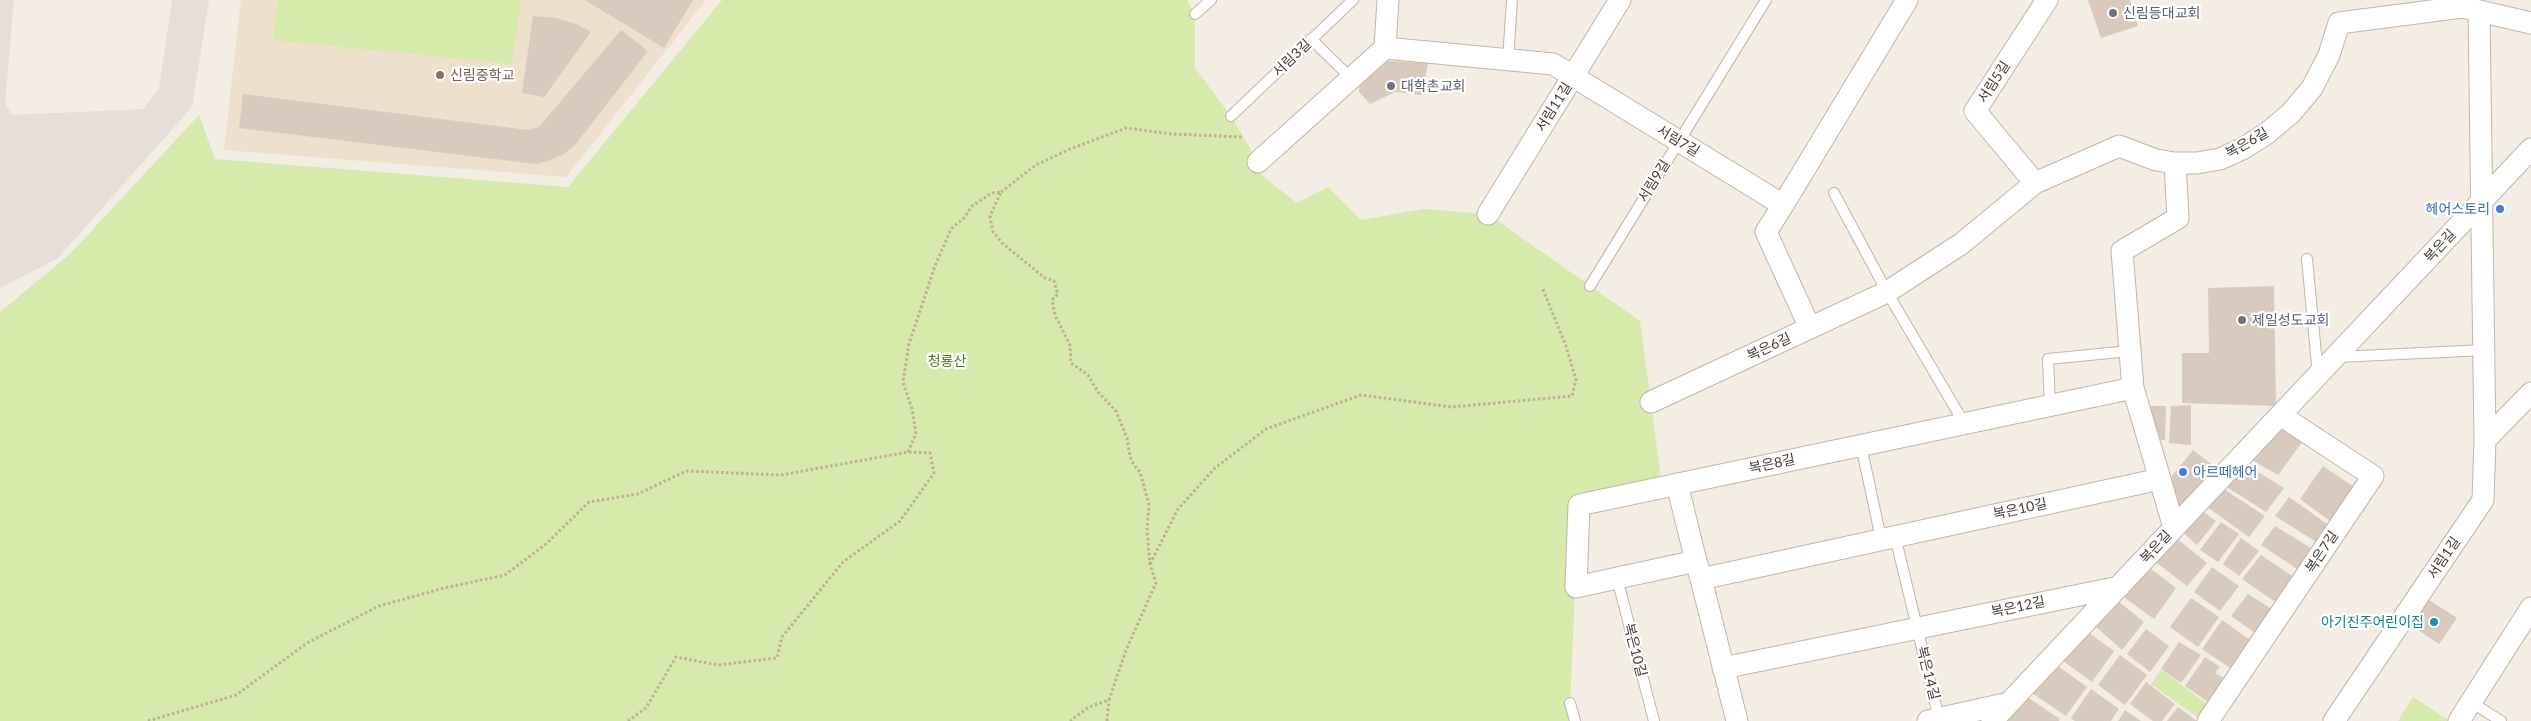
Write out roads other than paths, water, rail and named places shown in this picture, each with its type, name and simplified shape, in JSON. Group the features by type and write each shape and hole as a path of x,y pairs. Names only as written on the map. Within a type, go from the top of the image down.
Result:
{"street":[{"path":"1258,162 1385,48 1388,0"},
{"name":"서림11길","path":"1488,214 1620,0"},
{"path":"1810,328 1766,232 1907,0"},
{"name":"서림5길","path":"2034,183 1976,111 2047,0"},
{"name":"복은6길","path":"1651,402 1887,292 1960,244 2034,183 2119,146 2156,160 2175,163 2197,163 2220,159 2242,149 2266,134 2290,113 2312,88 2329,55 2339,23 2462,6 2531,23"},
{"path":"2479,10 2485,440"},
{"name":"서림7길","path":"1385,48 1553,64 1783,205"},
{"name":"복은길","path":"1999,716 2531,149"},
{"path":"2174,528 2134,388 2122,251 2178,218 2175,163"},
{"name":"복은8길","path":"1576,587 1579,505 2134,388"},
{"path":"2485,440 2528,402"},
{"name":"복은7길","path":"2208,721 2373,476 2280,415"},
{"name":"서림1길","path":"2334,721 2483,500 2485,440"},
{"name":"복은10길","path":"1576,587 1617,578 1698,570 1888,538 2160,479"},
{"path":"1677,484 1737,721"},
{"name":"복은12길","path":"1724,668 2119,587"},
{"path":"2459,721 2529,615"},
{"name":"복은14길","path":"1934,720 1999,716"}],"lane":[{"path":"1195,14 1211,0"},
{"name":"서림3길","path":"1231,116 1353,0"},
{"path":"1508,60 1512,0"},
{"name":"서림9길","path":"1590,286 1766,0"},
{"path":"1311,39 1351,78"},
{"path":"1834,193 1887,292 1964,423"},
{"path":"2307,259 2318,376"},
{"path":"2050,405 2048,359 2130,350"},
{"path":"2335,357 2484,350"},
{"path":"1861,445 1917,628"},
{"name":"복은10길","path":"1617,578 1654,721"},
{"name":"복은14길","path":"1917,628 1934,720"},
{"path":"2471,702 2501,721"},
{"path":"1570,703 1575,721"}],"place":[{"name":"신림등대교회","path":"2113,13"},
{"name":"신림중학교","path":"440,75"},
{"name":"대학촌교회","path":"1391,86"},
{"name":"헤어스토리","path":"2500,209"},
{"name":"제일성도교회","path":"2242,320"},
{"name":"아르떼헤어","path":"2183,472"},
{"name":"아기진주어린이집","path":"2434,622"}],"park label":[{"name":"청룡산","path":"947,361"}]}
